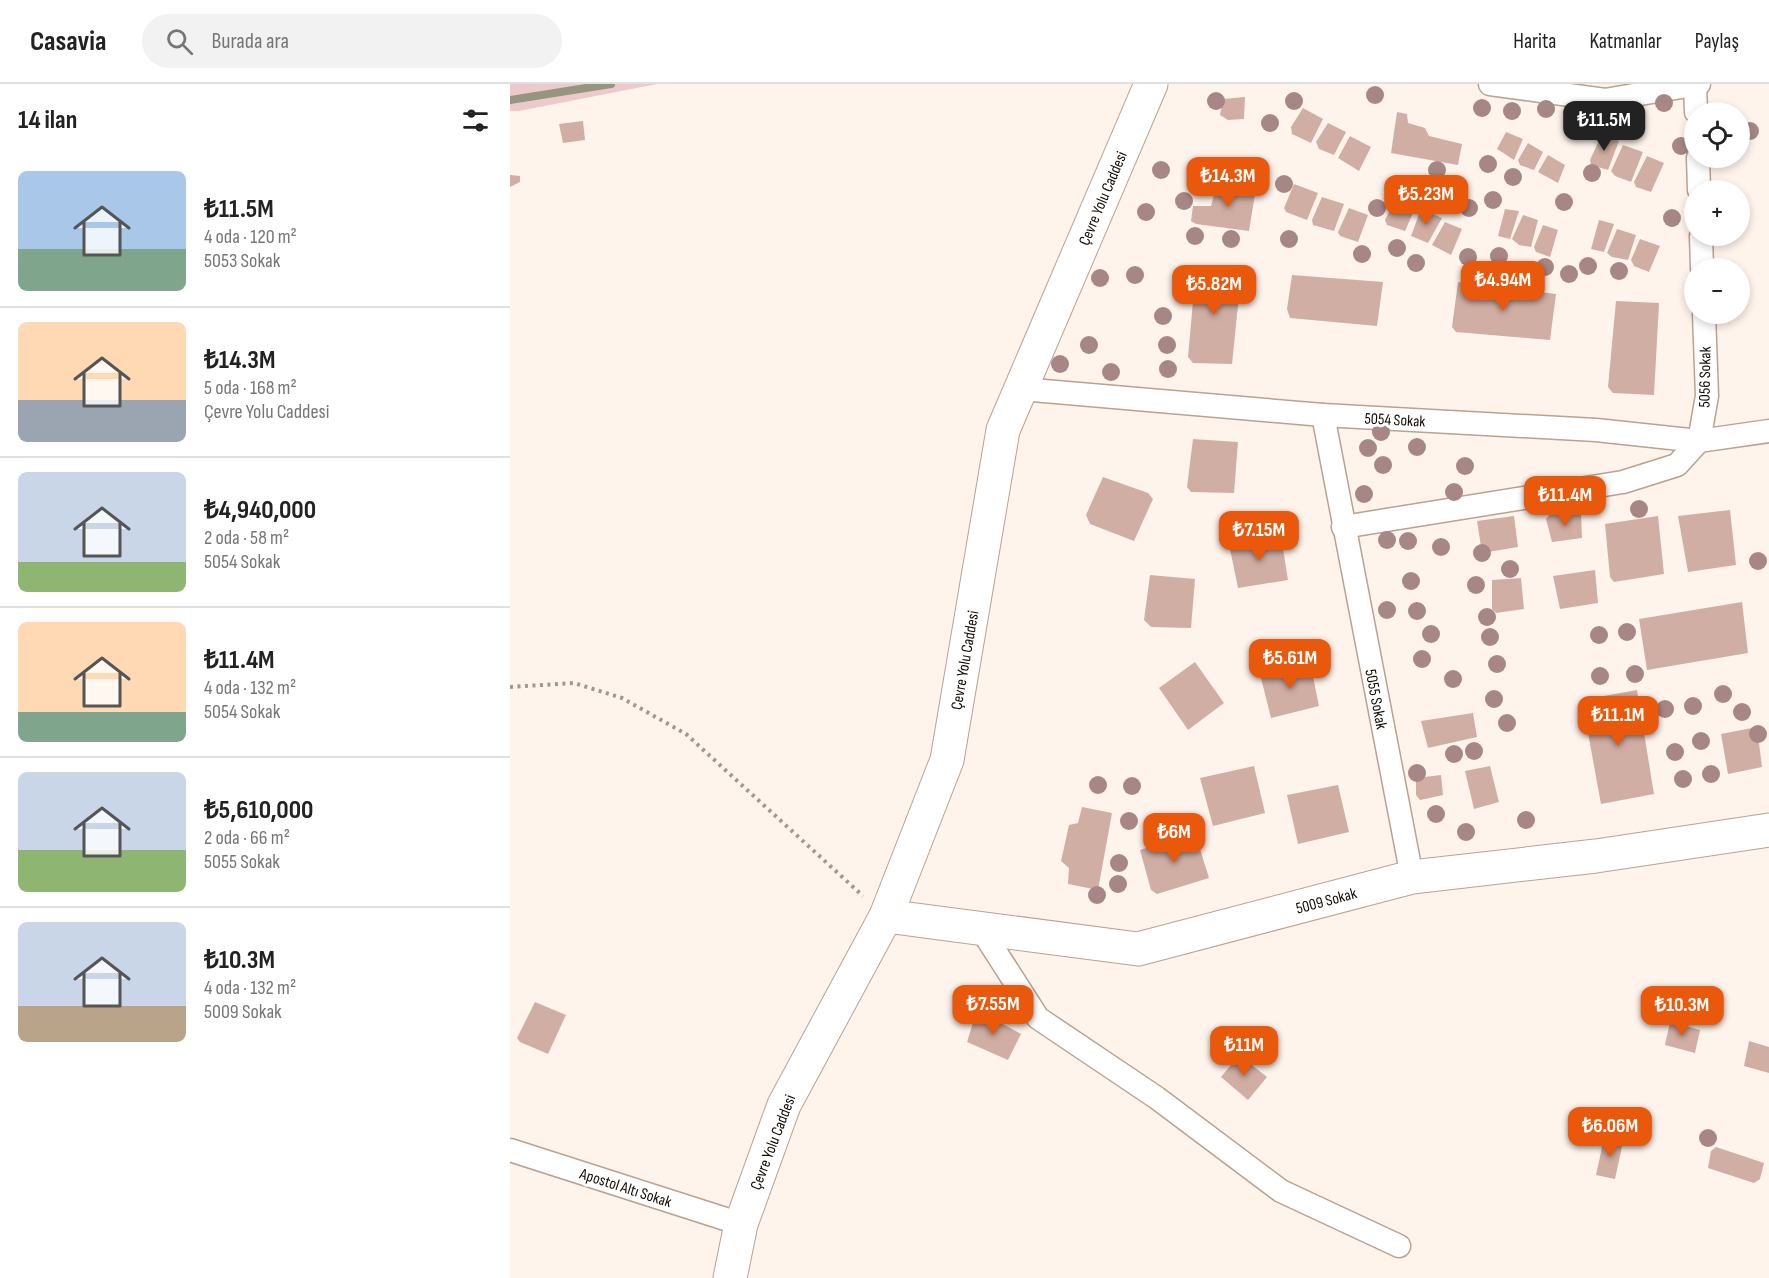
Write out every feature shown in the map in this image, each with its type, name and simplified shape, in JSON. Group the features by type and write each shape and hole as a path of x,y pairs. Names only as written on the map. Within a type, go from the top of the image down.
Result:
{"main road":[{"name":"Çevre Yolu Caddesi","path":"730,1278 741,1224 784,1105 886,916 947,760 1003,430 1150,84"},
{"name":"5009 Sokak","path":"886,916 1138,949 1412,877 1596,856 1769,830"}],"street":[{"path":"1490,84 1605,100 1697,85 1696,102"},
{"name":"5056 Sokak","path":"1699,441 1707,396 1704,324"},
{"name":"5054 Sokak","path":"1021,389 1323,415 1596,430 1699,441 1769,431"},
{"name":"5055 Sokak","path":"1323,415 1412,877"},
{"path":"1343,527 1623,482 1677,465 1699,441"},
{"path":"981,928 1038,1018 1157,1098 1281,1191 1399,1246"},
{"name":"Apostol Altı Sokak","path":"510,1150 741,1224"}],"path":[{"path":"510,687 574,683 622,698 686,734 886,916"}],"shaded area":[{"path":"510,84 657,84 510,111"}],"building":[{"path":"1245,97 1244,119 1228,120 1220,115 1223,99"},
{"path":"1303,108 1323,119 1311,143 1292,134 1291,127"},
{"path":"1397,112 1407,114 1408,123 1425,128 1429,136 1462,144 1458,165 1391,153"},
{"path":"583,121 585,140 563,143 559,124"},
{"path":"1328,123 1346,132 1334,155 1319,149 1316,142"},
{"path":"1506,132 1523,139 1514,160 1497,149"},
{"path":"1602,134 1619,141 1608,170 1591,165 1590,160"},
{"path":"1350,136 1371,147 1359,171 1338,158"},
{"path":"1528,143 1543,152 1534,170 1520,165 1518,160"},
{"path":"1623,145 1643,152 1631,182 1615,176 1611,171"},
{"path":"1548,155 1565,165 1558,183 1538,172"},
{"path":"1647,156 1664,163 1651,192 1636,187 1634,182"},
{"path":"510,175 520,176 520,182 510,187"},
{"path":"1218,181 1256,188 1249,231 1196,224 1191,221 1193,206 1211,206"},
{"path":"1294,184 1318,193 1307,220 1286,212 1284,208"},
{"path":"1322,197 1344,204 1334,231 1313,225 1312,220"},
{"path":"1397,197 1416,206 1405,231 1387,225 1385,220"},
{"path":"1349,208 1368,215 1358,242 1340,236 1338,232"},
{"path":"1421,209 1442,218 1428,243 1411,236"},
{"path":"1505,209 1519,211 1510,239 1498,236"},
{"path":"1523,215 1538,220 1531,247 1519,245 1512,239"},
{"path":"1599,220 1614,224 1604,252 1591,249"},
{"path":"1445,222 1462,229 1451,255 1432,245"},
{"path":"1543,225 1558,230 1550,257 1536,252 1534,247"},
{"path":"1617,229 1636,235 1628,260 1612,257 1607,253"},
{"path":"1640,239 1660,246 1649,272 1634,266 1631,260"},
{"path":"1196,268 1238,270 1241,276 1232,364 1193,363 1188,357"},
{"path":"1292,275 1383,282 1377,326 1290,318 1287,309"},
{"path":"1458,282 1556,294 1550,340 1456,332 1452,327"},
{"path":"1616,301 1659,303 1654,395 1613,393 1608,387"},
{"path":"1193,439 1238,442 1234,493 1191,492 1187,487"},
{"path":"1103,477 1148,493 1153,499 1134,541 1090,524 1086,515"},
{"path":"1730,510 1736,565 1688,572 1678,516"},
{"path":"1550,514 1581,514 1582,538 1552,542 1546,519"},
{"path":"1514,516 1518,547 1482,553 1477,521"},
{"path":"1658,516 1664,574 1614,582 1610,577 1605,524"},
{"path":"1281,536 1288,580 1238,588 1229,544"},
{"path":"1595,570 1598,603 1560,609 1553,576"},
{"path":"1150,575 1195,579 1191,628 1151,627 1144,620"},
{"path":"1521,578 1524,609 1496,613 1492,609 1492,580"},
{"path":"1742,602 1748,653 1647,670 1639,619"},
{"path":"1195,662 1224,703 1188,730 1159,688"},
{"path":"1310,662 1319,706 1271,718 1260,674"},
{"path":"1637,690 1654,794 1601,804 1582,700"},
{"path":"1473,713 1477,737 1428,748 1421,721"},
{"path":"1757,727 1762,767 1728,774 1721,734"},
{"path":"1254,766 1265,813 1213,826 1200,778"},
{"path":"1490,766 1499,802 1474,809 1465,771"},
{"path":"1441,775 1443,795 1420,800 1416,795 1416,778"},
{"path":"1338,785 1349,832 1298,844 1287,795"},
{"path":"1082,807 1112,813 1098,890 1068,884 1069,868 1061,861 1069,825 1078,823"},
{"path":"1195,833 1209,878 1157,894 1151,890 1140,850"},
{"path":"535,1002 566,1015 548,1054 520,1042 517,1038"},
{"path":"977,1010 1021,1034 1008,1060 967,1042"},
{"path":"1670,1022 1700,1030 1695,1053 1665,1045"},
{"path":"1749,1041 1769,1047 1769,1073 1744,1066"},
{"path":"1239,1055 1267,1077 1248,1100 1221,1077"},
{"path":"1604,1138 1623,1142 1615,1179 1596,1175"},
{"path":"1716,1147 1764,1163 1760,1179 1754,1183 1708,1168 1711,1151"}],"waterway":[{"path":"510,100 611,84"}]}
